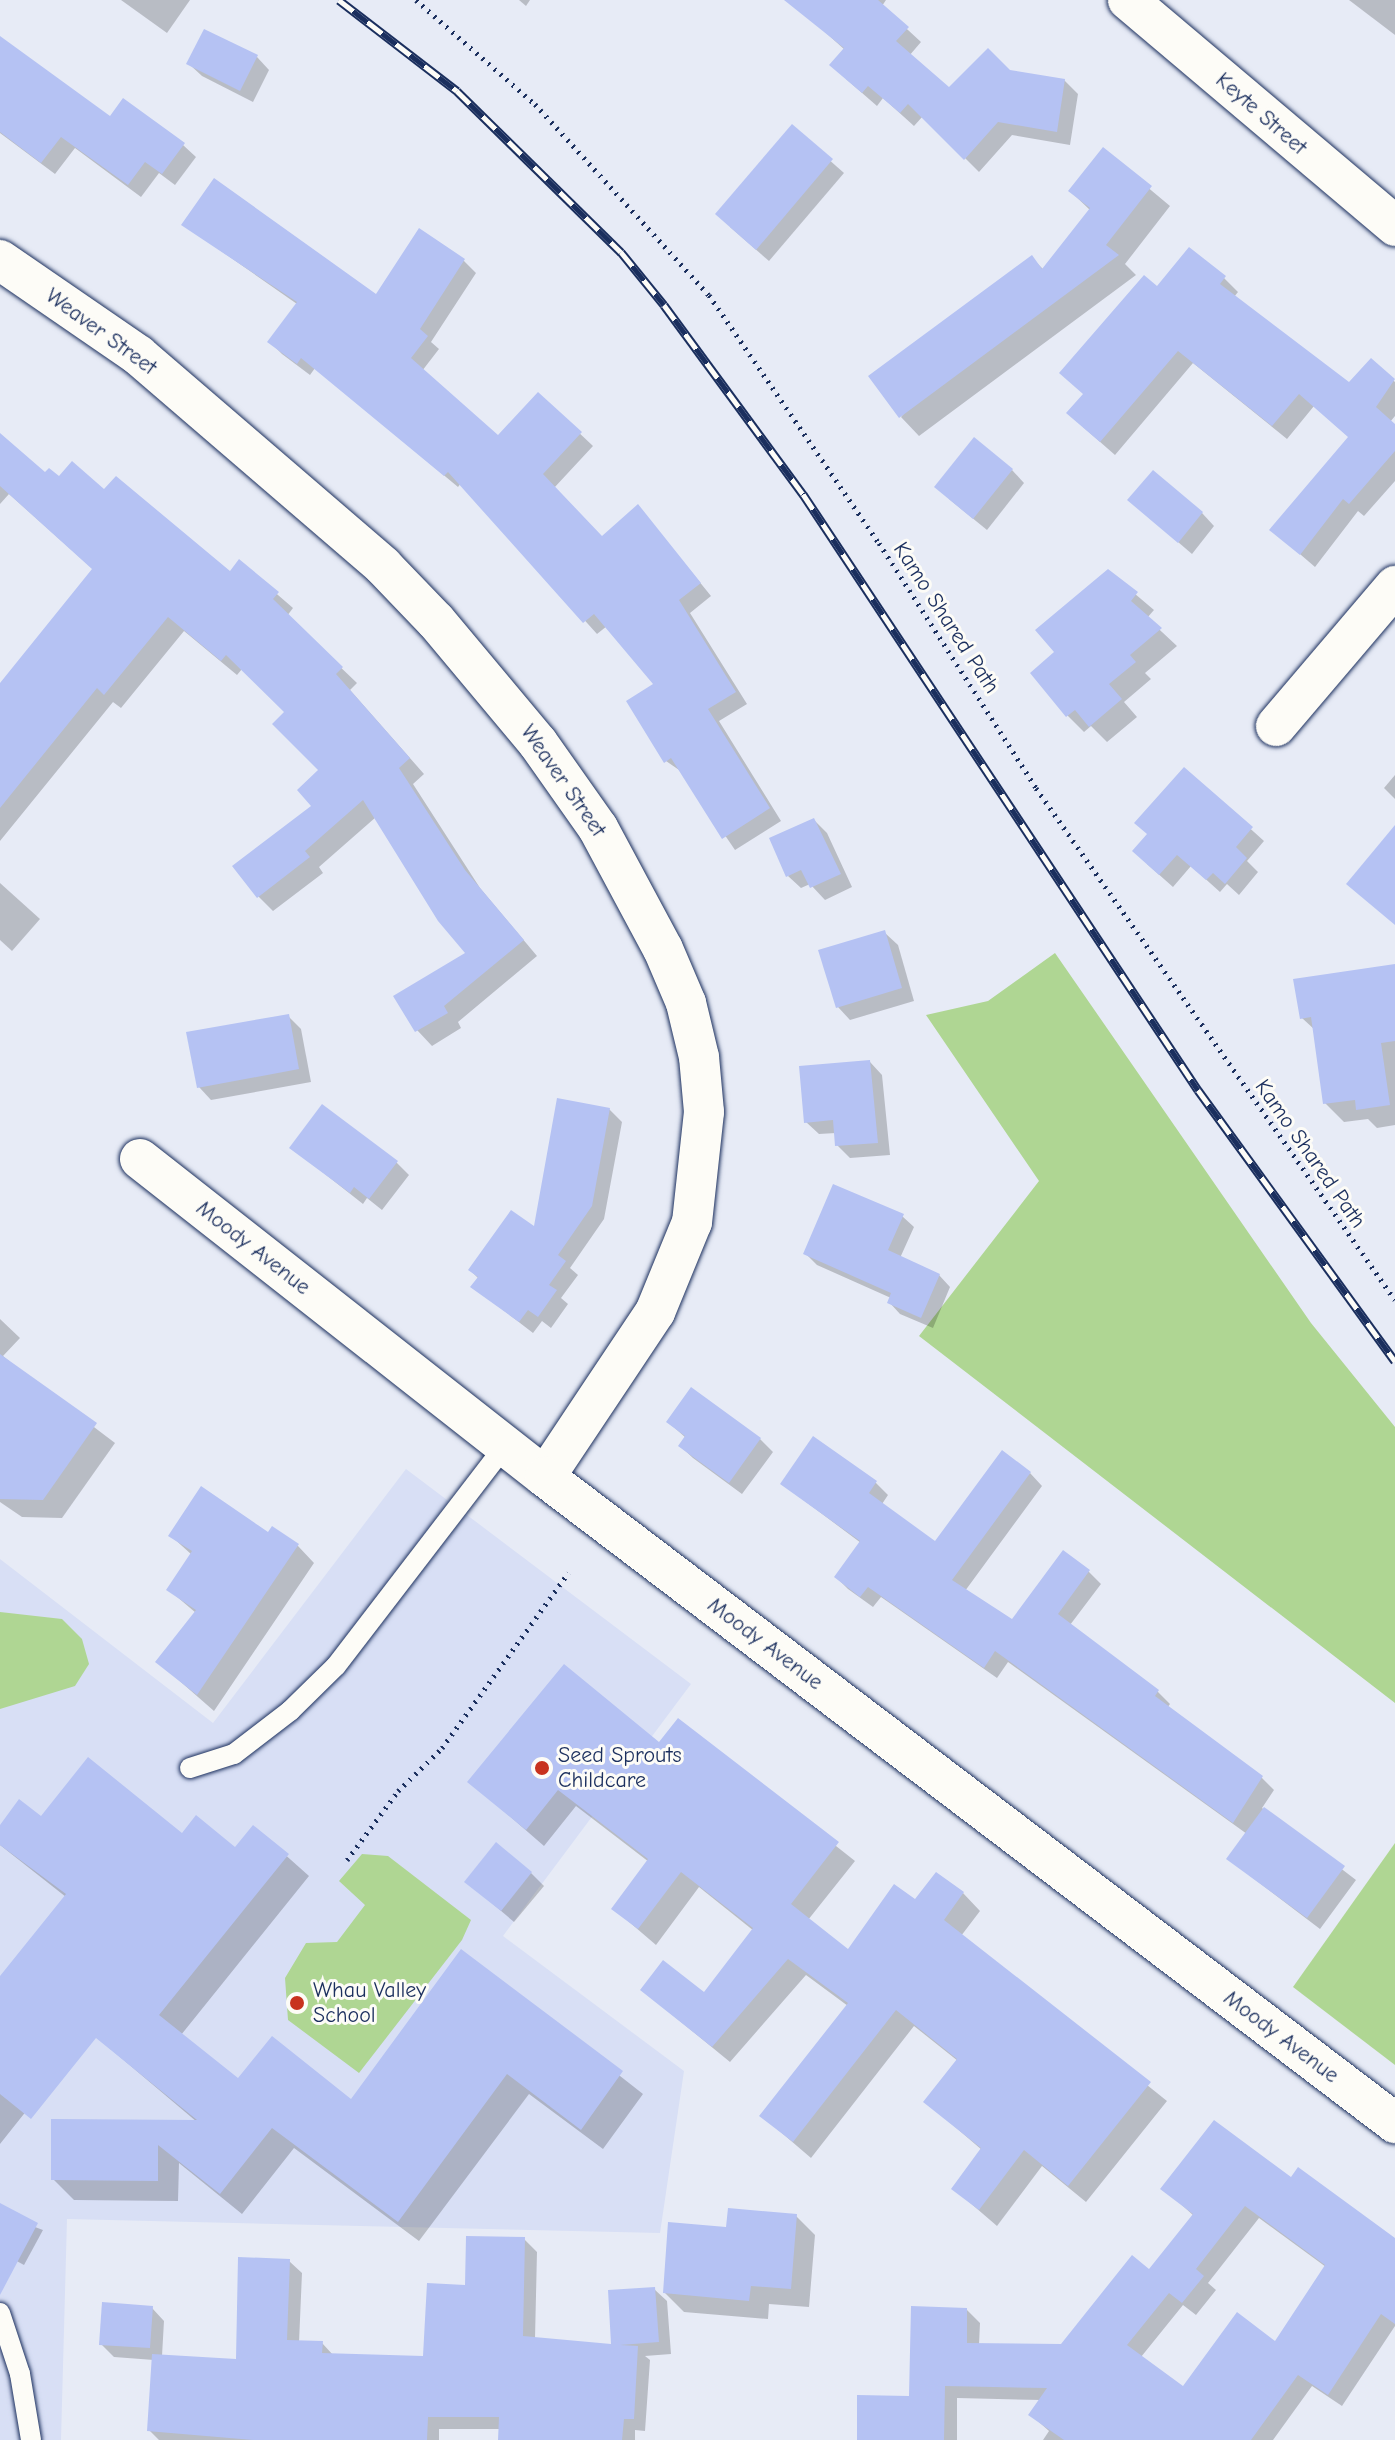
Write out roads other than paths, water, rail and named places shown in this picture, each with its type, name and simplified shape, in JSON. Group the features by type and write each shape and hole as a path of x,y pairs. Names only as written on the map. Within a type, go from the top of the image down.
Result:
{"street":[{"name":"Keyte Street","path":"1128,0 1395,226"},
{"name":"Weaver Street","path":"0,260 138,355 383,566 425,610 538,743 598,828 663,949 686,1003 699,1057 704,1112 692,1222 655,1312 545,1477"},
{"path":"1276,726 1395,586"},
{"name":"Moody Avenue","path":"140,1159 545,1477 1395,2123"}],"lane":[{"path":"190,1768 234,1754 290,1711 336,1666 505,1446"},
{"path":"0,2313 20,2374 31,2440"}],"railway":[{"path":"339,0 457,91 621,252 664,305 803,494 1198,1090 1395,1361"}],"place":[{"name":"Seed Sprouts Childcare","path":"542,1768"},
{"name":"Whau Valley School","path":"297,2003"}]}
